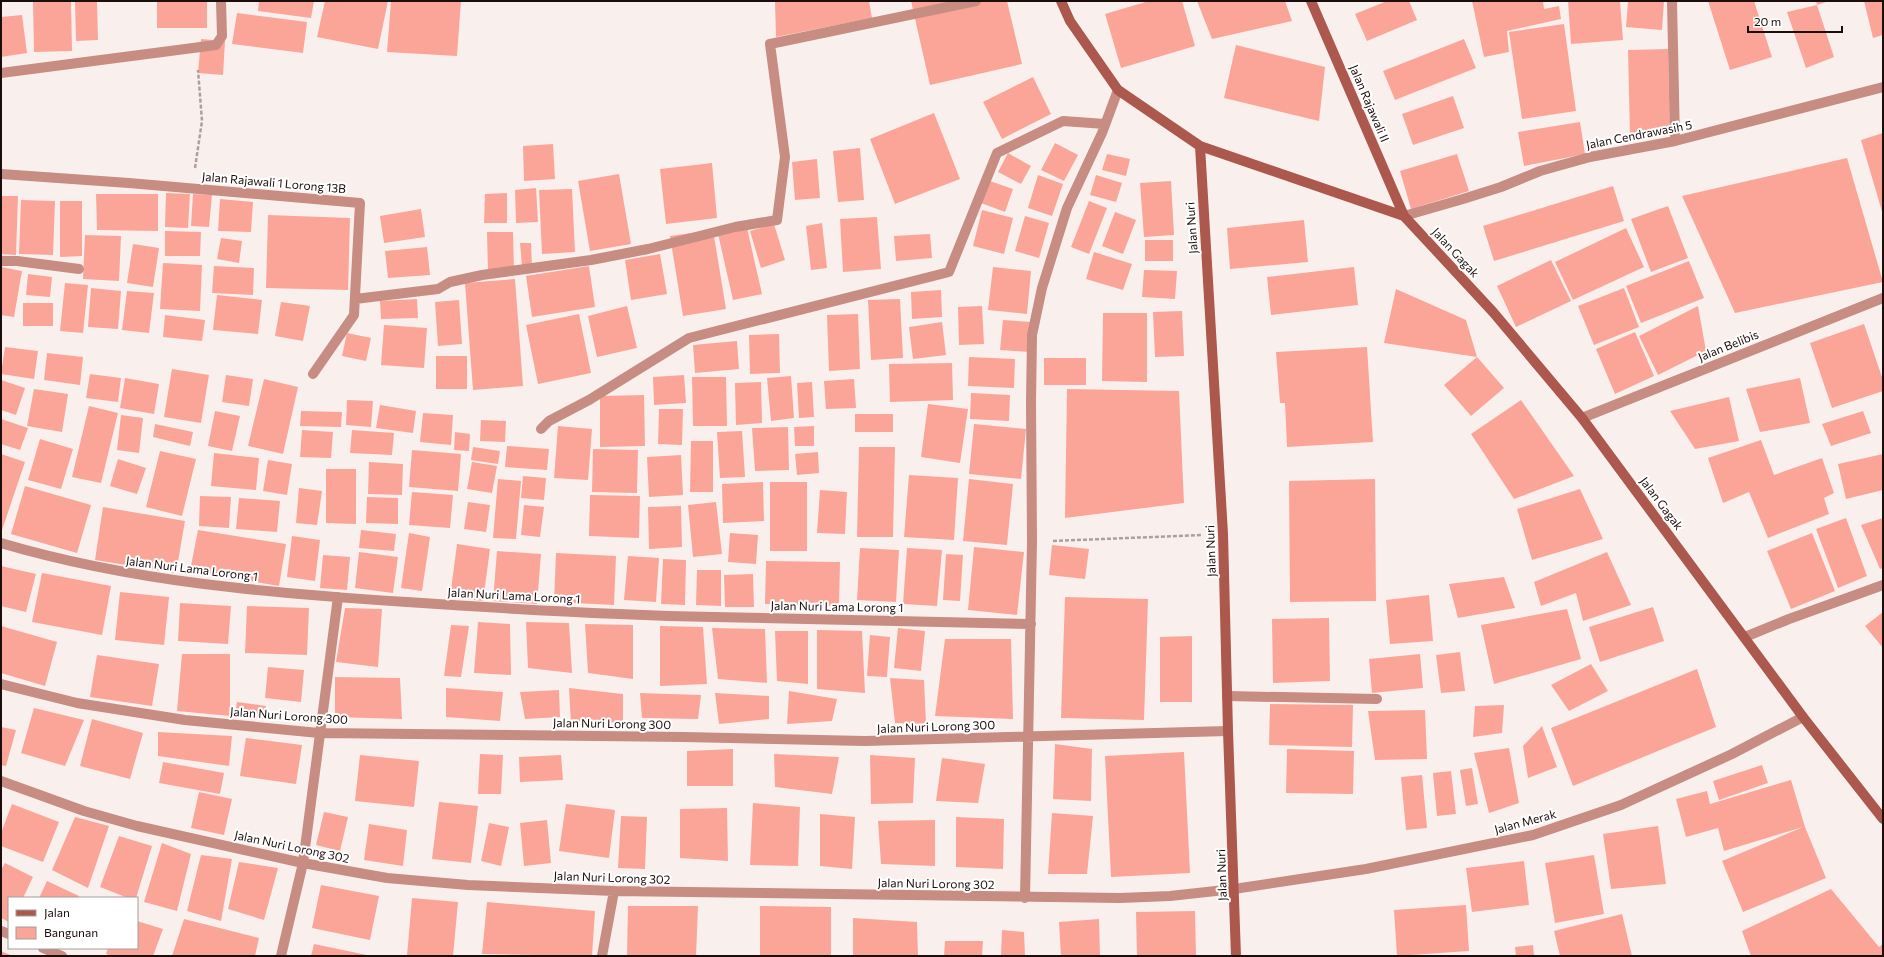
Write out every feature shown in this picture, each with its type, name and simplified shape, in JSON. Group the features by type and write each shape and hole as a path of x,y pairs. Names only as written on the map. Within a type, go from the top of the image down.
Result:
{"main road":[{"path":"1061,1 1070,21 1118,90 1200,146 1404,216"},
{"name":"Jalan Rajawali II","path":"1311,1 1404,216"},
{"name":"Jalan Nuri","path":"1200,146 1223,534 1236,956"},
{"name":"Jalan Gagak","path":"1404,216 1494,312 1582,418 1803,716 1883,819"}],"street":[{"path":"1,73 216,45 222,36 221,1"},
{"path":"355,299 438,289 450,282 591,260 648,249 735,227 777,220 785,157 770,44 976,1"},
{"path":"1672,1 1675,141"},
{"name":"Jalan Cendrawasih 5","path":"1404,216 1464,199 1501,187 1540,171 1590,157 1675,141 1883,87"},
{"path":"1025,898 1030,737 1032,335 1042,288 1067,208 1118,90"},
{"path":"541,429 549,421 589,400 689,338 949,272 997,153 1064,121 1104,124"},
{"name":"Jalan Rajawali 1 Lorong 13B","path":"1,174 192,188 360,203 354,316 313,374"},
{"path":"1,261 16,261 79,269"},
{"name":"Jalan Belibis","path":"1582,418 1883,298"},
{"name":"Jalan Nuri Lama Lorong 1","path":"1,543 44,556 122,573 199,584 338,597 484,607 713,617 1031,624"},
{"path":"1745,637 1788,619 1883,585"},
{"path":"281,956 303,863 338,597"},
{"name":"Jalan Nuri Lorong 300","path":"1,684 77,703 184,720 319,733 692,737 865,741 1228,731"},
{"path":"1227,696 1377,699"},
{"name":"Jalan Merak","path":"1234,889 1366,869 1533,834 1621,805 1732,754 1803,716"},
{"name":"Jalan Nuri Lorong 302","path":"1,782 84,811 137,826 303,863 387,878 468,885 614,891 1025,898 1120,898 1170,896 1234,889"},
{"path":"602,956 614,891"},
{"path":"45,949 62,956"}],"path":[{"path":"192,188 202,121 196,48"},
{"path":"1032,541 1223,534"}],"building":[{"path":"33,1 71,1 72,51 34,52"},
{"path":"75,1 97,1 98,40 76,41"},
{"path":"157,1 207,1 207,28 157,28"},
{"path":"259,1 314,1 311,18 258,11"},
{"path":"325,1 388,1 378,49 317,37"},
{"path":"391,1 461,1 457,56 387,52"},
{"path":"775,1 869,1 872,18 776,37"},
{"path":"911,1 1007,1 1022,64 930,85"},
{"path":"1149,1 1182,1 1195,46 1121,68 1105,14"},
{"path":"1197,1 1285,1 1292,21 1212,39"},
{"path":"1387,1 1409,1 1417,20 1367,41 1355,14"},
{"path":"1472,1 1543,1 1544,9 1559,6 1561,19 1507,31 1509,52 1484,57"},
{"path":"1568,1 1620,1 1623,40 1571,44"},
{"path":"1628,1 1664,1 1662,30 1626,27"},
{"path":"1708,1 1754,1 1772,57 1730,70"},
{"path":"1816,1 1829,1 1817,5"},
{"path":"1864,1 1883,1 1883,35 1873,38"},
{"path":"1817,5 1834,57 1806,68 1787,12"},
{"path":"237,13 307,22 303,53 232,44"},
{"path":"22,15 27,53 1,57 1,17"},
{"path":"1564,24 1576,111 1522,119 1509,32"},
{"path":"201,39 225,41 223,75 198,73"},
{"path":"1464,39 1476,68 1395,100 1383,71"},
{"path":"1236,45 1325,67 1319,121 1224,98"},
{"path":"1668,49 1670,135 1630,136 1628,50"},
{"path":"1033,77 1051,114 1002,139 983,102"},
{"path":"1453,96 1464,128 1413,145 1402,114"},
{"path":"934,113 960,179 895,204 870,139"},
{"path":"1580,122 1585,154 1524,166 1518,132"},
{"path":"1883,133 1883,215 1861,140"},
{"path":"1055,143 1078,155 1064,181 1041,170"},
{"path":"553,144 555,179 524,181 523,146"},
{"path":"860,148 864,200 838,202 833,151"},
{"path":"1008,153 1031,166 1021,184 998,172"},
{"path":"1107,154 1130,159 1126,176 1102,170"},
{"path":"1457,154 1469,191 1411,209 1400,171"},
{"path":"1847,158 1883,282 1735,313 1682,196"},
{"path":"817,159 820,198 795,200 792,162"},
{"path":"712,163 717,218 666,224 660,169"},
{"path":"619,174 631,244 590,251 578,181"},
{"path":"1038,175 1063,184 1052,216 1028,208"},
{"path":"1096,175 1122,183 1116,202 1090,195"},
{"path":"990,181 1013,189 1005,212 981,203"},
{"path":"1171,181 1174,235 1144,237 1140,183"},
{"path":"1613,186 1624,221 1494,261 1483,226"},
{"path":"536,188 538,222 516,223 515,190"},
{"path":"572,189 575,252 542,254 539,190"},
{"path":"166,193 190,194 188,228 165,227"},
{"path":"507,193 507,223 484,223 485,194"},
{"path":"96,194 158,194 158,231 97,230"},
{"path":"193,194 212,195 209,227 191,226"},
{"path":"1,196 18,196 16,255 1,254"},
{"path":"220,199 253,202 251,232 218,231"},
{"path":"21,200 55,201 53,255 19,254"},
{"path":"60,201 82,201 82,256 60,257"},
{"path":"1089,201 1107,208 1089,254 1071,247"},
{"path":"1668,206 1688,258 1651,272 1631,219"},
{"path":"421,209 425,237 384,243 380,216"},
{"path":"982,210 1013,218 1004,254 973,246"},
{"path":"1115,212 1136,220 1123,254 1102,246"},
{"path":"268,215 350,218 348,290 266,288"},
{"path":"1025,216 1049,223 1039,258 1015,251"},
{"path":"877,217 881,269 843,272 840,219"},
{"path":"1304,220 1308,262 1230,269 1227,228"},
{"path":"822,223 827,268 811,270 806,226"},
{"path":"774,224 785,260 761,268 750,231"},
{"path":"747,228 762,294 733,300 718,234"},
{"path":"1626,228 1644,267 1573,300 1555,262"},
{"path":"713,230 726,309 683,316 670,236"},
{"path":"165,231 201,232 200,256 165,256"},
{"path":"487,232 513,232 514,271 488,272"},
{"path":"930,234 932,258 896,261 894,236"},
{"path":"85,235 121,236 119,281 83,279"},
{"path":"221,238 242,241 239,263 217,259"},
{"path":"1145,240 1173,240 1173,261 1145,261"},
{"path":"520,243 531,243 532,266 522,266"},
{"path":"133,244 159,248 153,287 127,283"},
{"path":"427,247 430,275 388,278 385,251"},
{"path":"1094,252 1132,264 1123,290 1086,279"},
{"path":"660,254 667,294 631,300 625,260"},
{"path":"1551,260 1571,301 1516,327 1497,286"},
{"path":"1689,261 1704,298 1641,323 1626,286"},
{"path":"163,263 202,265 200,311 160,309"},
{"path":"214,266 254,268 253,295 212,293"},
{"path":"589,266 595,307 532,317 526,276"},
{"path":"1,267 22,271 14,317 1,315"},
{"path":"993,267 1031,271 1027,314 988,310"},
{"path":"1354,267 1358,305 1271,315 1267,277"},
{"path":"1144,270 1177,271 1175,299 1142,297"},
{"path":"28,274 52,277 50,297 26,295"},
{"path":"515,279 523,386 473,390 465,283"},
{"path":"65,283 88,285 83,333 60,331"},
{"path":"91,288 121,291 118,329 88,327"},
{"path":"1624,288 1639,327 1594,345 1578,306"},
{"path":"1396,289 1466,320 1477,357 1384,343"},
{"path":"941,290 942,317 912,319 911,292"},
{"path":"127,291 154,293 149,333 122,330"},
{"path":"217,295 262,300 258,334 213,330"},
{"path":"417,299 418,318 381,319 380,301"},
{"path":"900,299 903,358 871,360 868,300"},
{"path":"459,300 462,344 438,346 435,302"},
{"path":"281,302 310,306 303,341 275,336"},
{"path":"23,303 53,303 53,326 23,326"},
{"path":"627,306 637,348 597,357 588,316"},
{"path":"982,306 984,344 959,345 958,307"},
{"path":"1698,306 1706,351 1658,375 1639,336"},
{"path":"1182,311 1184,356 1155,357 1153,312"},
{"path":"1103,313 1147,313 1147,382 1102,381"},
{"path":"579,314 591,373 538,384 526,325"},
{"path":"858,314 860,369 829,371 827,315"},
{"path":"165,315 205,320 202,341 163,337"},
{"path":"1003,320 1032,322 1029,352 1000,350"},
{"path":"942,322 946,355 913,359 909,327"},
{"path":"1864,324 1883,380 1883,391 1832,408 1810,343"},
{"path":"384,325 427,328 424,368 381,365"},
{"path":"1635,332 1654,376 1615,394 1596,349"},
{"path":"347,333 371,338 366,361 342,356"},
{"path":"779,334 780,373 750,374 749,335"},
{"path":"737,341 739,369 695,373 693,345"},
{"path":"5,347 38,351 34,379 1,374"},
{"path":"1367,347 1373,442 1287,447 1285,403 1280,403 1276,352"},
{"path":"47,353 83,357 80,385 44,380"},
{"path":"436,356 467,356 467,389 436,389"},
{"path":"969,357 1015,359 1014,388 968,386"},
{"path":"1477,357 1504,388 1471,416 1444,385"},
{"path":"1044,358 1086,358 1086,385 1044,385"},
{"path":"952,363 953,400 890,402 889,364"},
{"path":"172,369 209,375 201,423 164,417"},
{"path":"90,374 121,378 118,402 86,398"},
{"path":"226,375 253,379 249,406 222,402"},
{"path":"684,375 686,403 654,405 653,377"},
{"path":"791,376 794,418 771,421 767,378"},
{"path":"692,377 726,377 727,426 693,426"},
{"path":"125,378 159,384 154,414 120,408"},
{"path":"1800,378 1810,423 1760,432 1746,389"},
{"path":"264,379 298,387 283,454 248,446"},
{"path":"854,379 856,408 826,409 824,381"},
{"path":"1,380 25,388 16,415 1,410"},
{"path":"761,382 762,423 736,425 735,383"},
{"path":"812,382 814,417 799,418 797,383"},
{"path":"34,389 68,394 62,432 27,426"},
{"path":"1067,389 1179,391 1184,503 1065,518"},
{"path":"971,393 1010,395 1009,421 970,419"},
{"path":"644,395 645,446 600,447 600,396"},
{"path":"1729,397 1739,441 1695,449 1670,411"},
{"path":"347,400 373,401 371,427 346,425"},
{"path":"1521,400 1574,476 1514,499 1471,434"},
{"path":"928,404 968,409 960,463 921,457"},
{"path":"380,405 416,411 413,433 376,428"},
{"path":"89,406 118,413 101,483 72,477"},
{"path":"659,409 683,409 682,445 658,444"},
{"path":"215,411 240,416 232,451 208,446"},
{"path":"301,411 342,412 341,427 300,426"},
{"path":"1863,411 1871,433 1831,446 1822,424"},
{"path":"423,413 453,415 451,445 420,442"},
{"path":"855,414 893,414 893,432 855,432"},
{"path":"121,415 143,418 139,453 117,450"},
{"path":"1,419 28,428 20,450 1,444"},
{"path":"481,420 506,421 505,442 480,441"},
{"path":"155,424 193,432 190,446 153,437"},
{"path":"974,424 1026,429 1021,479 969,474"},
{"path":"558,426 592,429 588,480 554,478"},
{"path":"814,426 814,446 795,446 794,427"},
{"path":"788,427 789,470 755,471 752,428"},
{"path":"302,430 333,432 331,458 300,457"},
{"path":"352,430 394,433 392,455 350,453"},
{"path":"742,431 745,477 720,478 717,432"},
{"path":"455,432 470,434 469,451 454,450"},
{"path":"40,439 73,449 61,489 28,480"},
{"path":"1761,440 1774,475 1822,458 1834,493 1824,498 1829,514 1768,538 1749,492 1723,503 1708,458"},
{"path":"691,441 713,441 713,492 690,492"},
{"path":"507,446 549,449 547,470 505,467"},
{"path":"473,447 500,451 498,464 471,460"},
{"path":"859,447 895,447 893,537 857,537"},
{"path":"593,449 638,450 637,493 592,492"},
{"path":"412,450 461,454 458,491 409,487"},
{"path":"160,451 196,459 182,516 146,507"},
{"path":"818,452 819,473 797,475 795,454"},
{"path":"214,453 259,458 256,490 211,486"},
{"path":"1,454 25,462 1,533"},
{"path":"1883,454 1883,490 1846,499 1838,464"},
{"path":"681,455 683,495 649,497 647,457"},
{"path":"118,459 146,468 137,494 110,486"},
{"path":"268,460 292,464 287,495 263,491"},
{"path":"369,462 403,464 402,495 368,494"},
{"path":"472,462 497,466 492,493 467,489"},
{"path":"326,469 356,469 356,524 326,523"},
{"path":"909,475 958,478 954,540 904,537"},
{"path":"523,476 546,478 544,500 521,498"},
{"path":"498,479 521,481 516,539 493,538"},
{"path":"969,479 1013,484 1007,545 963,541"},
{"path":"1375,479 1376,601 1290,602 1289,481"},
{"path":"763,482 764,521 723,523 722,484"},
{"path":"770,482 807,482 807,551 770,551"},
{"path":"25,486 91,505 77,553 11,534"},
{"path":"299,488 322,491 317,525 296,523"},
{"path":"1580,489 1603,539 1532,560 1517,509"},
{"path":"820,490 847,492 845,534 817,533"},
{"path":"412,492 453,495 450,528 409,525"},
{"path":"590,495 640,496 639,538 589,536"},
{"path":"200,496 231,497 229,528 199,526"},
{"path":"367,497 398,498 398,524 366,523"},
{"path":"239,498 280,501 277,532 236,529"},
{"path":"468,502 490,505 486,532 464,529"},
{"path":"716,502 722,554 693,557 688,505"},
{"path":"524,505 544,507 540,537 521,535"},
{"path":"681,506 682,547 649,549 648,507"},
{"path":"103,507 185,521 176,573 95,560"},
{"path":"1846,518 1867,576 1838,588 1816,529"},
{"path":"1883,518 1883,568 1880,569 1861,525"},
{"path":"198,530 286,544 279,586 190,571"},
{"path":"361,530 396,534 394,551 359,548"},
{"path":"409,533 430,537 422,591 401,588"},
{"path":"730,533 758,535 756,564 728,562"},
{"path":"1812,533 1835,591 1791,609 1767,551"},
{"path":"292,536 320,540 315,581 287,577"},
{"path":"457,544 490,549 483,601 450,597"},
{"path":"1052,545 1089,549 1085,579 1049,575"},
{"path":"974,547 1024,552 1017,615 968,610"},
{"path":"860,548 899,550 896,602 857,600"},
{"path":"907,548 942,550 937,606 903,604"},
{"path":"497,551 541,554 537,604 493,601"},
{"path":"359,552 398,557 393,593 355,588"},
{"path":"1607,552 1631,605 1583,621 1576,593 1541,606 1534,582"},
{"path":"556,553 616,556 614,605 554,602"},
{"path":"946,554 963,555 960,601 943,600"},
{"path":"323,555 350,557 347,590 320,588"},
{"path":"628,556 659,558 656,602 624,600"},
{"path":"663,559 686,560 685,605 661,604"},
{"path":"766,561 840,562 839,606 765,604"},
{"path":"1,566 36,574 26,612 1,606"},
{"path":"697,570 721,570 721,606 696,605"},
{"path":"42,573 111,586 102,635 32,622"},
{"path":"753,574 754,607 725,607 724,575"},
{"path":"1504,577 1515,608 1458,618 1449,584"},
{"path":"120,592 169,597 164,645 115,640"},
{"path":"1429,595 1433,641 1390,644 1386,600"},
{"path":"1065,597 1148,599 1144,720 1061,718"},
{"path":"180,603 231,606 228,644 178,641"},
{"path":"247,606 309,608 307,655 245,653"},
{"path":"1653,607 1664,641 1600,662 1589,627"},
{"path":"345,608 382,609 378,667 336,662"},
{"path":"1567,609 1581,659 1494,684 1481,625"},
{"path":"1883,612 1883,648 1865,626"},
{"path":"1329,618 1330,681 1273,683 1272,619"},
{"path":"478,622 510,624 511,675 474,673"},
{"path":"526,622 569,623 572,673 528,668"},
{"path":"585,624 633,625 633,679 588,673"},
{"path":"451,625 469,626 461,677 444,676"},
{"path":"1,626 57,642 45,686 1,673"},
{"path":"660,626 703,627 707,684 660,686"},
{"path":"712,628 765,629 767,683 718,679"},
{"path":"898,628 925,631 921,671 894,668"},
{"path":"817,630 862,631 865,693 817,689"},
{"path":"775,631 808,631 808,684 777,681"},
{"path":"870,635 890,637 887,677 867,676"},
{"path":"1192,636 1192,702 1160,702 1160,637"},
{"path":"945,639 1011,639 1013,719 935,716"},
{"path":"1460,652 1465,691 1441,693 1436,655"},
{"path":"182,654 230,654 230,716 177,711"},
{"path":"1420,654 1423,688 1372,693 1369,659"},
{"path":"97,655 159,664 152,706 90,697"},
{"path":"1591,664 1608,691 1569,711 1551,685"},
{"path":"268,667 304,670 301,702 265,698"},
{"path":"1697,669 1716,727 1573,786 1551,728"},
{"path":"335,677 400,678 402,719 335,717"},
{"path":"890,678 924,680 926,724 895,723"},
{"path":"446,688 503,692 500,721 446,717"},
{"path":"569,688 623,694 623,722 571,724"},
{"path":"559,690 560,717 525,719 520,692"},
{"path":"789,691 837,699 832,721 787,724"},
{"path":"640,693 701,695 698,719 642,718"},
{"path":"715,693 769,696 769,719 719,724"},
{"path":"237,702 266,706 264,719 235,715"},
{"path":"1270,704 1353,705 1352,747 1269,745"},
{"path":"1504,705 1502,733 1473,737 1475,706"},
{"path":"34,708 84,720 65,766 21,753"},
{"path":"1425,710 1427,759 1375,760 1368,711"},
{"path":"92,719 143,733 130,779 80,766"},
{"path":"1542,726 1557,767 1528,778 1523,746"},
{"path":"1,727 16,730 6,766 1,765"},
{"path":"158,732 232,736 229,766 158,756"},
{"path":"246,738 302,745 296,784 240,776"},
{"path":"1055,744 1092,749 1091,801 1053,799"},
{"path":"1509,748 1519,803 1489,813 1474,753"},
{"path":"733,749 733,786 687,786 687,751"},
{"path":"1287,749 1354,751 1353,794 1286,793"},
{"path":"1184,752 1190,873 1111,877 1105,756"},
{"path":"480,754 503,755 501,794 478,794"},
{"path":"774,754 839,757 832,794 775,787"},
{"path":"360,755 419,761 414,807 355,801"},
{"path":"561,755 563,780 520,782 519,757"},
{"path":"870,755 915,758 913,803 871,804"},
{"path":"942,758 985,764 978,803 936,801"},
{"path":"163,762 224,773 220,794 159,783"},
{"path":"1762,765 1768,783 1719,800 1713,781"},
{"path":"1472,768 1478,804 1466,806 1460,770"},
{"path":"1451,771 1456,814 1437,816 1433,773"},
{"path":"1422,775 1427,828 1406,830 1401,777"},
{"path":"1791,780 1805,827 1826,878 1743,912 1722,861 1803,827 1724,851 1718,828 1686,837 1676,799 1707,791 1710,804"},
{"path":"199,792 232,799 224,835 191,828"},
{"path":"439,802 478,806 471,863 432,859"},
{"path":"753,803 800,807 798,866 750,865"},
{"path":"12,804 59,822 43,862 1,846 1,833"},
{"path":"566,804 615,810 609,858 559,851"},
{"path":"727,808 728,861 680,858 680,809"},
{"path":"324,812 348,817 340,851 316,845"},
{"path":"1052,813 1093,816 1087,874 1048,874"},
{"path":"820,814 855,817 852,869 820,866"},
{"path":"621,816 647,817 645,869 618,868"},
{"path":"75,817 109,826 88,888 52,870"},
{"path":"956,817 1004,819 1003,869 956,867"},
{"path":"547,820 551,863 524,866 520,823"},
{"path":"935,820 935,866 881,864 878,821"},
{"path":"489,823 509,827 501,866 481,861"},
{"path":"369,824 407,830 403,866 364,860"},
{"path":"1658,826 1666,884 1611,889 1603,834"},
{"path":"119,836 152,846 136,897 125,897 100,887"},
{"path":"162,843 191,854 177,911 144,902"},
{"path":"201,855 232,859 221,921 187,911"},
{"path":"1594,855 1604,914 1555,923 1545,863"},
{"path":"1524,861 1529,905 1472,912 1466,868"},
{"path":"239,862 278,868 264,920 228,909"},
{"path":"5,863 33,877 23,897 8,897 8,922 1,918 1,870"},
{"path":"47,881 79,896 78,897 39,897"},
{"path":"321,885 379,896 370,940 312,928"},
{"path":"1831,889 1879,947 1883,944 1883,956 1751,956 1742,931"},
{"path":"412,898 458,902 453,956 407,956"},
{"path":"487,902 595,911 592,956 482,954"},
{"path":"1466,905 1469,951 1397,956 1394,910"},
{"path":"628,906 698,906 696,956 627,956"},
{"path":"760,906 831,907 831,956 760,956"},
{"path":"1195,911 1196,956 1137,956 1136,912"},
{"path":"1622,914 1632,956 1560,956 1554,931"},
{"path":"853,918 917,922 918,956 853,956"},
{"path":"184,919 259,938 255,956 172,956"},
{"path":"1099,919 1100,956 1061,956 1059,922"},
{"path":"138,921 163,929 153,956 112,956 106,954 108,949 138,949"},
{"path":"1002,930 1024,932 1025,956 1001,956"},
{"path":"945,941 983,941 982,956 944,956"},
{"path":"314,944 367,955 367,956 311,956"},
{"path":"1533,945 1534,956 1516,956 1515,947"},
{"path":"1,951 13,956 1,956"}]}
